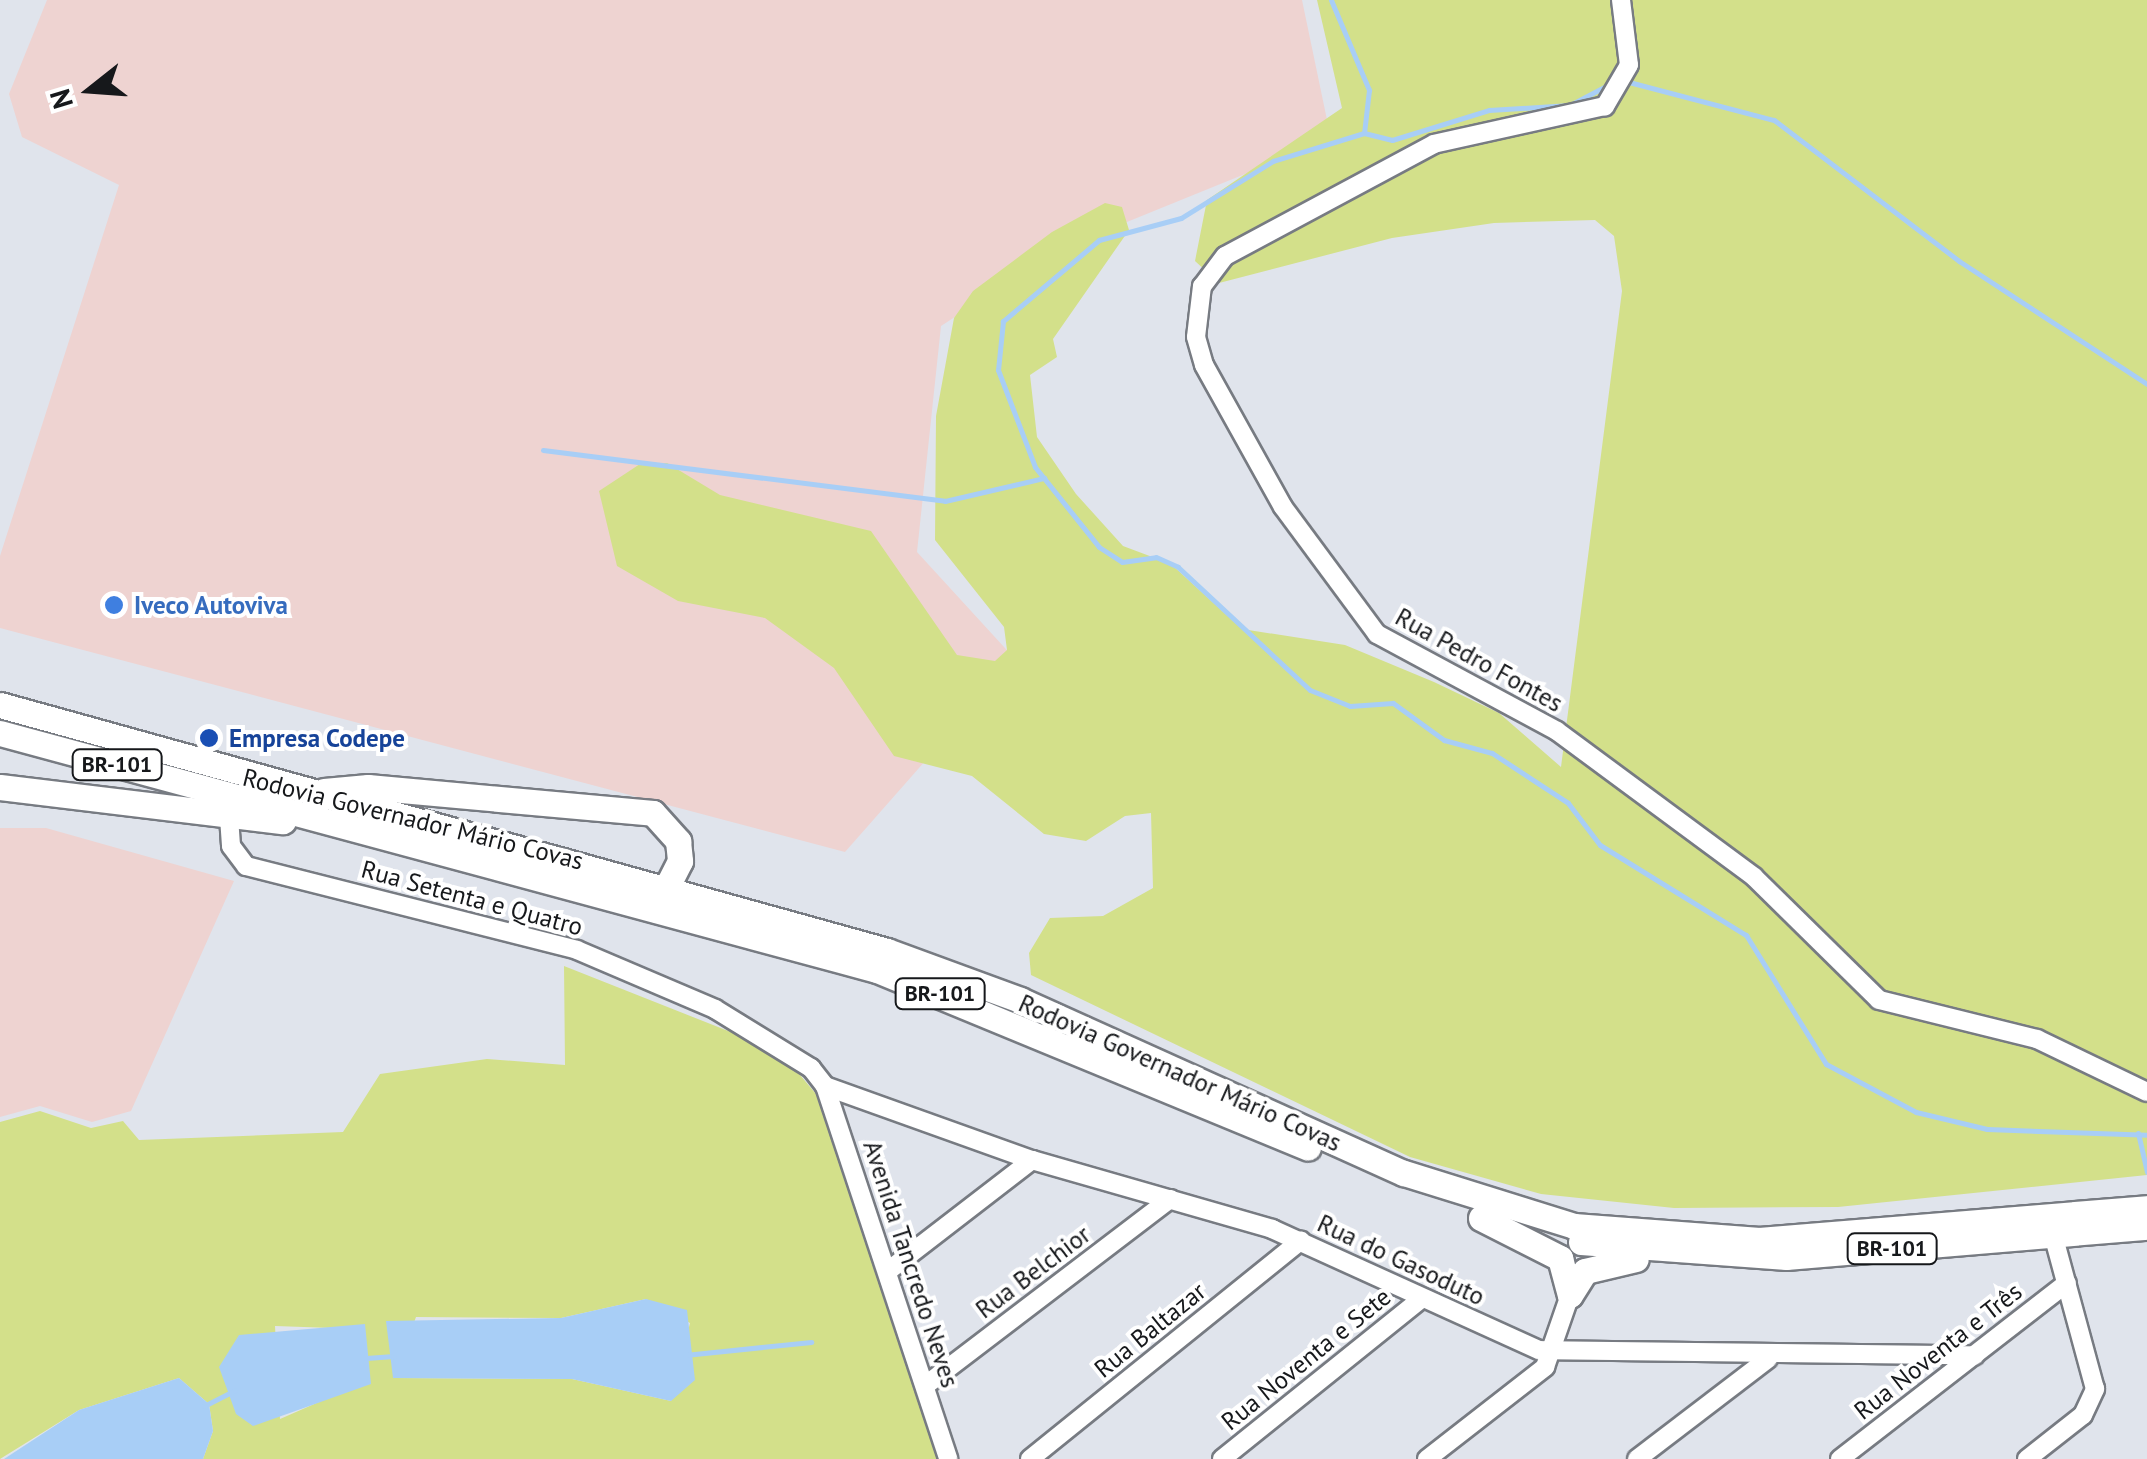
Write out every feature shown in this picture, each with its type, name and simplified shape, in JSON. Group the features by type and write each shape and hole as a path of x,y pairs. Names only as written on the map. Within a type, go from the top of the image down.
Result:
{"highway":[{"name":"Rodovia Governador Mário Covas","path":"1,705 634,907 877,970 1481,1218 1666,1255 1786,1257 2147,1227"},
{"name":"Rodovia Governador Mário Covas","path":"0,733 673,886 1020,1000 1404,1173 1574,1226 1758,1240 2147,1208"},
{"path":"0,787 230,817 306,804 368,786 653,813 678,841 673,886 634,907"},
{"path":"1481,1218 1560,1258 1570,1295"},
{"path":"1570,1295 1594,1267 1666,1255"}],"street":[{"name":"Rua Pedro Fontes","path":"1621,0 1625,80 1586,114 1434,144 1225,256 1202,286 1196,337 1204,365 1283,507 1377,634 1556,731 1754,876 1879,1000 2036,1039 2147,1092"},
{"name":"Rua Setenta e Quatro","path":"230,817 231,846 246,866 577,950 742,1023 800,1058 825,1086"},
{"name":"Rua do Gasoduto","path":"825,1086 1032,1160 1301,1240 1422,1298 1556,1352 1768,1359 1974,1356"},
{"name":"Avenida Tancredo Neves","path":"825,1086 948,1459"},
{"path":"888,1271 1032,1160"},
{"name":"Rua Belchior","path":"926,1385 1170,1199"},
{"path":"2027,1459 2082,1415 2094,1389 2053,1234"},
{"name":"Rua Baltazar","path":"1030,1459 1301,1240"},
{"name":"Rua Noventa e Três","path":"1840,1459 2067,1283"},
{"path":"1427,1459 1556,1352 1570,1295"},
{"name":"Rua Noventa e Sete","path":"1222,1459 1422,1298"},
{"path":"1637,1459 1768,1359"}],"shaded area":[{"path":"47,0 1302,0 1331,139 1058,250 941,326 917,552 1015,659 845,852 0,628 0,556 119,185 22,137 9,94"},
{"path":"0,828 46,828 234,881 131,1111 92,1122 40,1106 0,1117"}],"green space":[{"path":"1317,0 2147,0 2147,1175 1838,1207 1674,1208 1541,1194 1410,1157 1031,975 1029,953 1050,918 1103,916 1153,888 1151,813 1125,816 1086,841 1044,834 972,776 894,756 834,668 765,618 678,601 617,566 599,491 640,464 667,463 720,495 871,531 957,655 995,661 1007,650 1004,627 935,540 936,416 954,318 973,291 1052,232 1105,203 1122,207 1129,230 1053,339 1057,357 1030,375 1037,437 1076,494 1123,546 1171,564 1242,629 1345,645 1434,682 1499,713 1561,767 1622,291 1614,236 1595,220 1494,223 1392,238 1219,283 1195,261 1207,200 1342,108"},
{"path":"564,966 785,1057 816,1094 937,1459 203,1459 213,1431 209,1404 179,1378 79,1410 0,1459 0,1122 40,1111 91,1128 123,1121 139,1140 343,1132 380,1074 487,1059 565,1065","holes":["646,1299 690,1323 671,1401 572,1379 394,1378 416,1317 561,1318","275,1326 333,1328 344,1391 280,1419"]}],"water":[{"path":"646,1299 687,1310 695,1380 671,1401 572,1379 393,1378 386,1321 561,1318"},
{"path":"365,1324 371,1384 253,1426 236,1414 219,1367 239,1335"},
{"path":"179,1378 209,1404 213,1431 203,1459 4,1459 79,1410"}],"waterway":[{"path":"1331,0 1369,90 1364,133 1273,161 1181,218 1099,240 1003,321 998,370 1035,467 1099,547 1122,562 1156,557 1178,567 1310,690 1350,706 1393,703 1444,740 1492,753 1568,803 1600,845 1746,935 1826,1064 1916,1112 1987,1129 2147,1135"},
{"path":"1625,81 1774,120 1959,261 2147,384"},
{"path":"1364,133 1392,140 1489,110 1570,105 1610,84"},
{"path":"543,450 945,501 1044,478"},
{"path":"2138,1133 2147,1172"},
{"path":"685,1355 811,1342"},
{"path":"366,1358 394,1356"},
{"path":"204,1406 234,1391"}],"place":[{"name":"Iveco Autoviva","path":"114,605"},
{"name":"Empresa Codepe","path":"209,738"}]}
